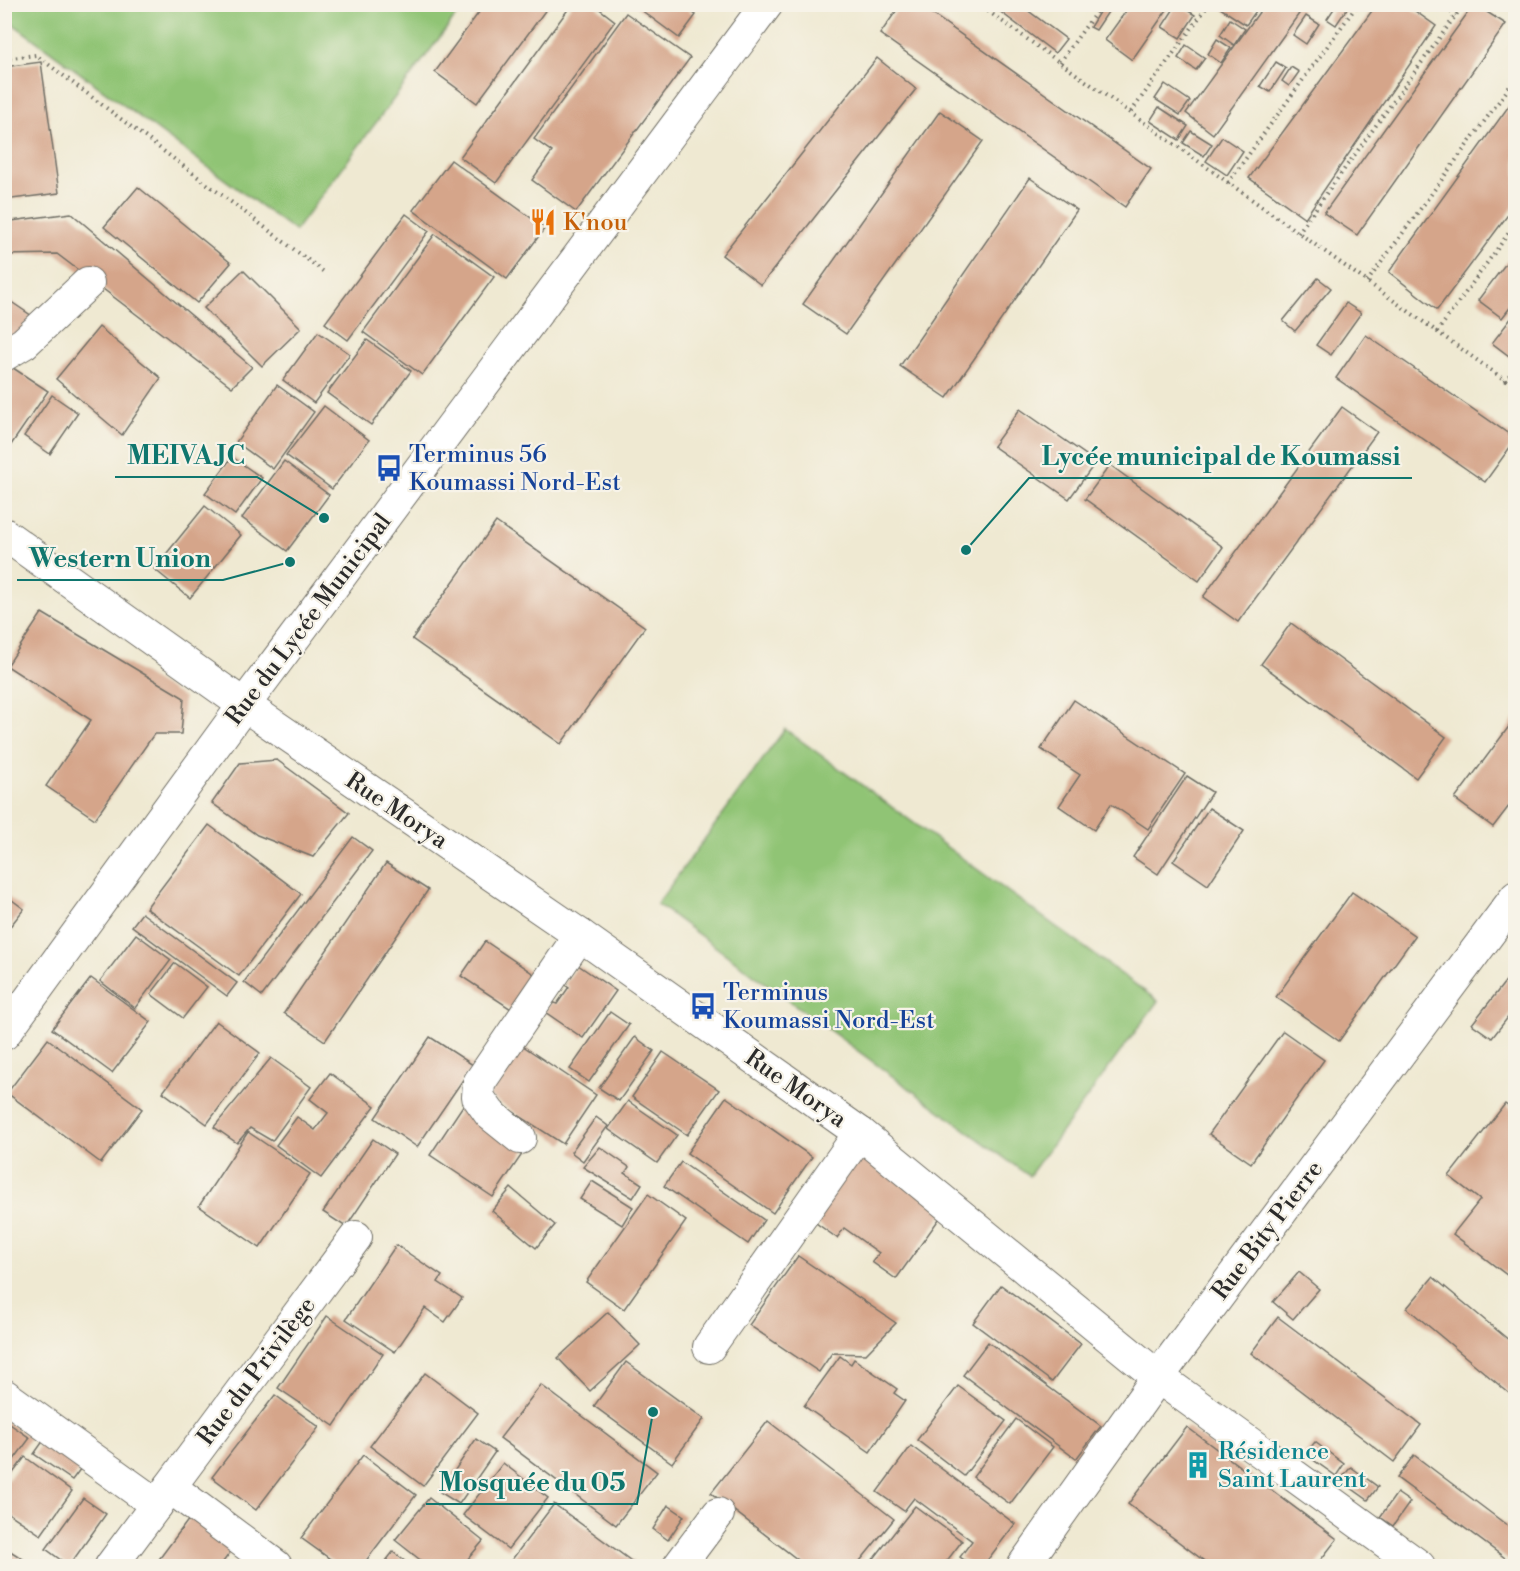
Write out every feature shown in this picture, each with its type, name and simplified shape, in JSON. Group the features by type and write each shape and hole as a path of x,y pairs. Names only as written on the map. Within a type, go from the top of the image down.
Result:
{"street":[{"name":"Rue du Lycée Municipal","path":"4,1034 244,705 767,4"},
{"path":"4,355 24,343 88,283"},
{"name":"Rue Morya","path":"4,534 244,705 580,935 860,1133 1158,1377 1419,1566"},
{"name":"Rue Bity Pierre","path":"1023,1566 1158,1377 1515,897"},
{"path":"520,1138 490,1114 478,1097 479,1083 580,935"},
{"path":"709,1347 860,1133"},
{"name":"Rue du Privilège","path":"111,1566 356,1237"},
{"path":"4,1395 276,1566"},
{"path":"679,1566 718,1514"}],"path":[{"path":"978,4 1515,388"},
{"path":"1060,62 1102,4"},
{"path":"1131,112 1209,4"},
{"path":"1228,183 1358,4"},
{"path":"1441,4 1456,15"},
{"path":"1298,232 1464,4"},
{"path":"4,59 36,54 324,272"},
{"path":"1367,282 1515,78"},
{"path":"1437,332 1515,223"},
{"path":"1505,381 1515,367"}],"green space":[{"path":"5,4 464,5 295,231 5,18"},
{"path":"785,729 1158,1001 1029,1176 657,904"}],"building":[{"path":"485,4 550,4 477,103 435,72"},
{"path":"572,4 593,4 615,21 496,183 460,157"},
{"path":"901,4 918,4 1151,169 1125,207 880,34"},
{"path":"990,4 1019,4 1066,39 1055,53"},
{"path":"1104,4 1112,6 1096,30 1090,27"},
{"path":"1131,4 1171,4 1132,60 1105,40"},
{"path":"1177,4 1195,15 1180,38 1162,27"},
{"path":"1222,4 1246,4 1256,11 1246,25 1220,8"},
{"path":"1265,4 1306,4 1213,134 1186,113"},
{"path":"1337,4 1350,4 1336,25 1327,19"},
{"path":"1377,4 1405,4 1436,26 1305,218 1249,178"},
{"path":"1474,4 1506,24 1357,235 1324,213"},
{"path":"639,5 681,5 696,15 679,38 637,7"},
{"path":"626,13 690,58 576,212 532,180 552,152 534,139"},
{"path":"1306,16 1319,24 1306,44 1293,35"},
{"path":"1230,19 1245,29 1234,45 1220,35"},
{"path":"1217,39 1231,48 1221,63 1208,54"},
{"path":"1186,45 1205,58 1196,70 1178,58"},
{"path":"877,58 916,89 761,285 722,255"},
{"path":"41,62 59,193 4,200 4,67"},
{"path":"1276,62 1286,68 1270,92 1260,86"},
{"path":"1291,67 1299,72 1289,86 1282,81"},
{"path":"1165,84 1190,101 1180,115 1155,99"},
{"path":"1516,96 1516,204 1437,310 1389,272"},
{"path":"1159,107 1188,126 1179,140 1150,121"},
{"path":"940,111 983,141 846,334 803,304"},
{"path":"1191,131 1212,144 1204,156 1183,143"},
{"path":"1222,137 1243,151 1227,175 1206,161"},
{"path":"451,160 545,228 507,279 413,210"},
{"path":"1030,178 1077,210 947,398 900,366"},
{"path":"138,187 231,263 197,303 104,227"},
{"path":"71,213 252,367 232,387 57,254 4,255 4,222"},
{"path":"406,214 429,231 348,340 325,323"},
{"path":"435,234 494,277 422,375 363,332"},
{"path":"1516,250 1516,300 1502,318 1478,300"},
{"path":"243,270 301,328 262,366 204,308"},
{"path":"1318,278 1331,288 1295,331 1283,321"},
{"path":"4,297 32,316 17,339 4,330"},
{"path":"1346,303 1361,313 1331,355 1316,345"},
{"path":"1516,312 1516,356 1513,359 1492,343"},
{"path":"99,327 161,378 122,435 56,379"},
{"path":"318,332 350,354 314,403 283,380"},
{"path":"1366,335 1516,439 1485,482 1336,378"},
{"path":"367,340 411,371 371,425 327,393"},
{"path":"4,362 48,391 4,455"},
{"path":"277,385 314,412 273,469 236,442"},
{"path":"52,395 78,413 50,454 24,436"},
{"path":"324,406 369,440 332,489 286,455"},
{"path":"1342,407 1377,432 1238,622 1203,597"},
{"path":"1020,409 1096,462 1069,499 993,446"},
{"path":"232,457 262,478 235,515 205,493"},
{"path":"284,461 329,495 287,551 242,518"},
{"path":"1110,465 1223,547 1199,581 1085,499"},
{"path":"205,506 241,535 190,598 154,569"},
{"path":"496,522 645,627 561,744 412,639"},
{"path":"42,613 184,698 181,734 154,734 95,819 46,786 91,720 7,666"},
{"path":"1291,623 1446,737 1416,778 1261,664"},
{"path":"1074,700 1185,774 1148,829 1111,804 1094,830 1059,806 1080,775 1041,749"},
{"path":"1516,717 1516,797 1493,827 1455,799"},
{"path":"277,760 349,813 313,857 257,835 212,803 240,763"},
{"path":"1187,776 1212,792 1158,874 1133,857"},
{"path":"1209,808 1244,831 1208,885 1173,861"},
{"path":"209,825 301,894 239,976 146,908"},
{"path":"353,837 372,851 262,996 244,982"},
{"path":"386,863 428,890 325,1041 284,1013"},
{"path":"1352,892 1415,936 1339,1041 1276,997"},
{"path":"4,894 24,909 4,934"},
{"path":"142,913 237,983 227,996 132,926"},
{"path":"136,934 171,960 135,1008 100,981"},
{"path":"485,941 538,977 514,1011 461,976"},
{"path":"175,963 207,987 183,1018 151,994"},
{"path":"578,965 616,991 583,1038 545,1012 552,1002 557,1004 569,987 565,984"},
{"path":"1516,968 1516,1007 1492,1038 1472,1024"},
{"path":"91,978 151,1022 112,1073 52,1029"},
{"path":"610,1012 629,1025 589,1082 570,1069"},
{"path":"216,1021 260,1053 207,1124 163,1092"},
{"path":"1283,1031 1324,1060 1251,1163 1209,1134"},
{"path":"430,1037 473,1065 417,1147 375,1118"},
{"path":"635,1037 654,1051 619,1101 599,1088"},
{"path":"48,1039 142,1109 101,1163 7,1093"},
{"path":"523,1046 596,1095 563,1144 489,1096"},
{"path":"663,1052 719,1090 687,1135 632,1097"},
{"path":"271,1058 311,1087 272,1141 250,1128 237,1143 214,1127"},
{"path":"330,1073 375,1106 321,1178 276,1145 297,1117 315,1130 328,1113 310,1099"},
{"path":"726,1097 812,1157 773,1213 687,1153"},
{"path":"628,1101 677,1135 657,1163 608,1129"},
{"path":"464,1104 527,1147 493,1197 430,1155"},
{"path":"1505,1104 1516,1112 1516,1282 1453,1234 1480,1200 1449,1176"},
{"path":"596,1117 608,1126 583,1161 571,1152"},
{"path":"248,1132 310,1174 260,1248 199,1206"},
{"path":"373,1139 395,1154 346,1227 323,1212"},
{"path":"600,1147 629,1167 625,1173 642,1184 633,1198 583,1167"},
{"path":"858,1147 947,1208 896,1279 872,1262 879,1253 844,1228 837,1238 809,1218"},
{"path":"681,1162 764,1220 748,1244 664,1186"},
{"path":"592,1181 633,1207 622,1225 580,1199"},
{"path":"511,1188 555,1225 536,1248 492,1211"},
{"path":"648,1194 686,1221 624,1309 586,1282"},
{"path":"396,1245 442,1276 438,1282 462,1298 445,1322 425,1308 395,1352 346,1319"},
{"path":"798,1256 896,1323 866,1354 832,1353 819,1372 749,1325"},
{"path":"1299,1272 1319,1289 1293,1319 1273,1302"},
{"path":"1433,1277 1516,1346 1516,1399 1407,1308"},
{"path":"1001,1285 1081,1344 1052,1382 973,1323"},
{"path":"608,1312 640,1345 590,1391 558,1358"},
{"path":"327,1316 383,1354 334,1426 278,1388"},
{"path":"1278,1317 1421,1425 1394,1462 1251,1353"},
{"path":"988,1342 1101,1426 1076,1459 963,1375"},
{"path":"840,1356 851,1364 854,1359 897,1389 894,1393 905,1401 870,1452 804,1406"},
{"path":"626,1362 704,1419 672,1463 594,1406"},
{"path":"425,1373 478,1413 423,1486 370,1446"},
{"path":"541,1385 657,1472 616,1525 500,1438"},
{"path":"958,1386 1006,1421 964,1476 917,1440"},
{"path":"275,1395 319,1427 256,1510 212,1477"},
{"path":"1016,1419 1053,1447 1010,1504 973,1477"},
{"path":"4,1420 30,1438 4,1473"},
{"path":"768,1421 894,1519 856,1566 806,1566 711,1493"},
{"name":"Résidence Saint Laurent","path":"1187,1427 1337,1539 1316,1566 1211,1566 1128,1504"},
{"path":"46,1437 84,1464 72,1480 34,1454"},
{"path":"476,1439 495,1452 459,1504 440,1492"},
{"path":"1315,1442 1344,1464 1336,1476 1305,1454"},
{"path":"911,1446 1015,1524 983,1566 973,1566 960,1557 972,1541 914,1498 904,1511 877,1492"},
{"path":"363,1455 416,1495 362,1566 340,1566 301,1538"},
{"path":"1414,1455 1516,1532 1516,1566 1397,1478"},
{"path":"25,1457 72,1491 41,1535 4,1510 4,1485"},
{"path":"503,1463 548,1498 508,1549 463,1515"},
{"path":"1351,1467 1378,1487 1368,1500 1340,1480"},
{"path":"1397,1493 1410,1502 1393,1526 1380,1517"},
{"path":"83,1498 106,1514 69,1566 46,1549"},
{"path":"429,1498 483,1541 462,1566 428,1566 395,1540"},
{"path":"554,1504 638,1566 507,1566"},
{"path":"668,1505 684,1516 668,1540 653,1529"},
{"path":"915,1506 962,1541 943,1566 868,1566"},
{"path":"192,1515 235,1546 220,1566 154,1566"},
{"path":"4,1547 34,1566 4,1566"},
{"path":"393,1552 411,1566 382,1566"}],"place":[{"name":"K'nou","path":"543,222"},
{"name":"Terminus 56 Koumassi Nord-Est","path":"389,468"},
{"name":"MEIVA JC","path":"324,518"},
{"name":"Lycée municipal de Koumassi","path":"966,550"},
{"name":"Western Union","path":"290,562"},
{"name":"Terminus Koumassi Nord-Est","path":"703,1006"},
{"name":"Mosquée du 05","path":"653,1412"},
{"name":"Résidence Saint Laurent","path":"1198,1465"}]}
